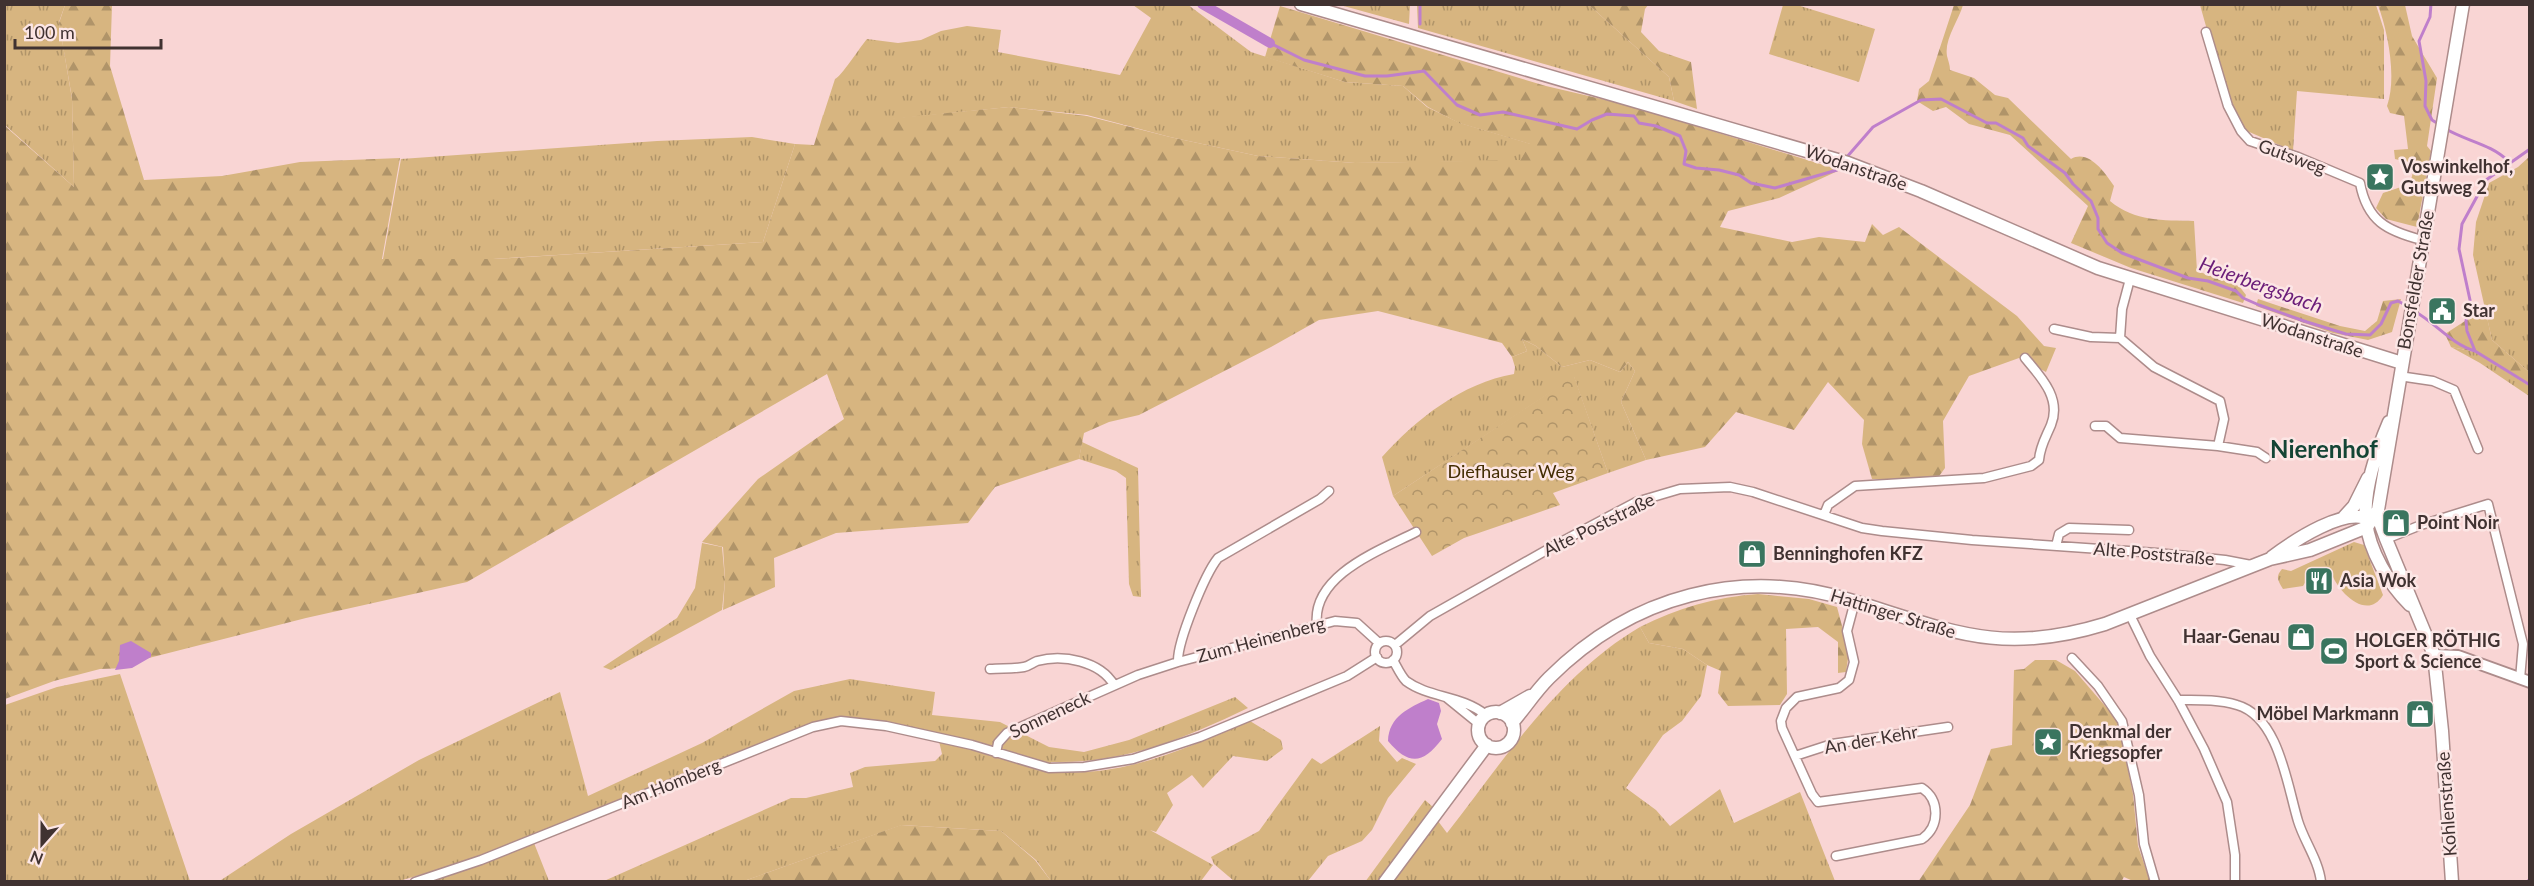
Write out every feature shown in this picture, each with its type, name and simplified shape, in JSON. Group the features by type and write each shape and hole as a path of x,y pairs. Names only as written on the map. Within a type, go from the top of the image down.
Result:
{"main road":[{"name":"Wodanstraße","path":"1301,4 1841,161 1921,191 2130,279 2402,363"},
{"name":"Bonsfelder Straße","path":"2434,655 2384,536 2378,510 2463,4"},
{"name":"Bonsfelder Straße","path":"2360,494 2393,413"},
{"name":"Bonsfelder Straße","path":"2372,469 2368,522 2373,546 2391,585 2412,607"},
{"name":"Hattinger Straße","path":"2270,559 2290,544 2344,517 2360,494"},
{"path":"2378,510 2368,522 2384,536"},
{"name":"Hattinger Straße","path":"2344,517 2368,522"},
{"name":"Hattinger Straße","path":"1512,723 1534,693 1572,657 1608,629 1636,614 1682,597 1727,588 1770,586 1812,590 1855,601 1937,628 1973,636 2005,640 2040,639 2079,632 2130,615 2151,604 2252,565 2310,550 2368,522"},
{"name":"Kohlenstraße","path":"2434,655 2442,722 2452,882"},
{"name":"Hattinger Straße","path":"1500,713 1534,693"},
{"path":"1500,713 1512,723 1513,733 1508,742 1499,747 1487,745 1479,737 1482,720 1500,713"},
{"path":"1385,882 1487,745"}],"street":[{"name":"Gutsweg","path":"2206,32 2228,106 2248,138 2260,146 2298,157 2360,183 2366,206 2381,223 2396,233 2422,240"},
{"path":"2120,338 2123,301 2130,279"},
{"path":"2054,329 2091,338 2120,338 2154,367 2220,402 2224,419 2218,446"},
{"path":"1824,514 1828,505 1855,486 1984,478 2031,466 2039,460 2042,443 2053,419 2053,407 2045,382 2025,358"},
{"path":"2399,376 2433,381 2454,390 2478,449"},
{"path":"2095,426 2106,426 2120,438 2218,446 2257,452 2266,458"},
{"name":"Alte Poststraße","path":"1395,645 1430,616 1559,543 1646,498 1680,489 1730,487 1824,514 1862,528 1882,531 2157,553 2252,565"},
{"path":"1178,662 1186,629 1210,568 1218,558 1320,500 1329,491"},
{"path":"2384,536 2488,504 2523,644 2525,680 2458,656 2434,655"},
{"name":"Alte Poststraße","path":"2056,546 2059,534 2069,528 2129,530"},
{"path":"1317,625 1317,613 1325,594 1340,574 1356,563 1416,532"},
{"path":"1836,856 1922,839 1933,825 1936,810 1934,800 1922,788 1821,802 1812,794 1782,728 1783,715 1790,702 1797,697 1839,688 1849,680 1854,662 1847,631 1855,601"},
{"path":"2130,615 2150,656 2178,700 2204,749 2227,802 2235,855 2235,882"},
{"name":"Zum Heinenberg","path":"1138,675 1178,662 1335,621 1357,623 1379,643"},
{"path":"1386,640 1395,645 1398,651 1393,660 1386,663 1377,657 1375,651 1379,643 1386,640"},
{"path":"996,753 1049,768 1084,767 1133,759 1200,737 1347,676 1377,657"},
{"path":"2072,658 2098,686 2122,721 2139,795 2144,844 2155,882"},
{"path":"1393,660 1405,680 1465,702 1482,720"},
{"name":"Sonneneck","path":"990,669 1026,667 1037,661 1075,661 1100,669 1108,675 1114,685"},
{"name":"Sonneneck","path":"996,753 998,743 1007,733 1138,675"},
{"path":"2178,700 2205,700 2238,705 2254,713 2266,726 2276,743 2300,827 2321,882"},
{"name":"Am Homberg","path":"415,882 481,860 813,727 841,722 886,726 932,735 996,753"},
{"name":"An der Kehr","path":"1795,756 1832,744 1948,727"}],"green space":[{"path":"1187,4 1251,52 1345,82 1403,86 1427,107 1460,123 1531,144 1520,161 1355,163 1258,156 1170,137 1087,115 1009,107 844,124 823,116 835,79 867,39 898,43 921,40 941,31 967,26 1001,30 998,52 1120,75 1151,18 1133,5"},
{"path":"5,5 65,5 59,22 72,99 74,187 5,125"},
{"path":"65,5 112,5 110,66 144,180 222,176 300,162 400,158 382,259 495,259 763,242 795,144 814,145 823,115 844,123 1009,107 1087,116 1258,156 1355,163 1520,160 1530,144 1459,123 1428,107 1403,86 1345,82 1265,57 1280,6 1546,86 1673,119 1840,170 1779,198 1728,211 1720,227 1792,242 1819,237 1865,242 1872,224 1883,235 1899,227 2017,316 2044,346 2056,348 2046,372 2019,358 1969,376 1943,421 1945,468 1937,479 1872,479 1862,444 1864,420 1828,382 1794,430 1736,412 1705,447 1646,460 1621,402 1635,371 1628,362 1620,372 1590,360 1562,367 1536,346 1522,339 1527,351 1512,357 1502,343 1378,311 1319,320 1139,415 1109,422 1084,433 1079,459 995,487 968,523 836,533 774,558 775,587 723,610 725,579 723,547 702,542 758,479 844,419 827,374 467,582 306,618 145,659 128,668 100,669 54,681 5,699 5,126 74,187 72,98 59,23"},
{"path":"1340,5 1410,5 1409,24"},
{"path":"1417,5 1589,5 1669,77 1674,101 1418,28"},
{"path":"1589,5 1648,5 1645,9 1641,32 1659,51 1691,62 1697,109 1674,101 1669,77"},
{"path":"1783,5 1797,5 1875,29 1859,82 1769,54"},
{"path":"1954,5 1963,5 1948,43 1947,56 1950,70 1974,78 1995,95 2008,98 2071,159 2084,157 2096,164 2114,186 2110,201 2120,208 2129,213 2150,218 2194,221 2197,271 2239,286 2246,295 2243,303 2131,268 2071,243 2088,206 2010,135 1969,124 1946,107 1933,111 1917,101 1919,89 1929,81"},
{"path":"2200,5 2376,5 2384,30 2384,99 2297,91 2293,151 2247,131 2244,132 2222,83"},
{"path":"2378,5 2405,5 2412,36 2437,78 2427,146 2431,151 2417,227 2386,219 2376,208 2383,193 2410,184 2415,164 2395,159 2394,150 2408,149 2404,116 2390,113 2387,106 2391,82 2390,55"},
{"path":"752,137 795,144 763,242 493,259 383,259 401,159 657,141"},
{"path":"2529,157 2529,372 2492,340 2473,255 2476,222 2489,183 2518,167"},
{"path":"2258,299 2340,326 2365,331 2377,321 2383,301 2401,299 2392,332 2368,340 2333,333 2256,306"},
{"path":"2485,308 2492,340 2529,372 2529,386 2476,352 2451,347 2445,334"},
{"path":"1522,339 1536,346 1562,367 1590,360 1620,372 1628,362 1635,371 1621,402 1646,460 1608,473 1574,377 1393,496 1382,457 1425,416 1458,394 1476,385 1514,374 1515,367 1512,357 1527,351"},
{"path":"2451,347 2476,352 2529,386 2529,396 2480,363"},
{"name":"Diefhauser Weg","path":"1574,376 1608,473 1553,493 1560,505 1464,538 1432,556 1393,496"},
{"path":"1082,442 1138,468 1141,597 1133,596 1129,584 1126,478 1116,471 1079,459"},
{"path":"2354,542 2364,545 2383,595 2376,603 2361,605 2353,601 2339,587 2331,572 2311,573 2303,586 2283,589 2278,579 2278,574 2282,569 2291,571"},
{"path":"702,543 722,547 725,580 722,610 611,670 603,667 677,618 695,588"},
{"path":"1758,594 1809,599 1837,607 1849,652 1846,672 1838,673 1838,642 1818,627 1786,629 1787,694 1780,705 1728,706 1718,693 1721,671 1707,665 1683,649 1649,643 1640,627 1697,604"},
{"path":"1640,627 1649,643 1683,649 1707,665 1701,696 1682,721 1663,735 1626,788 1656,810 1670,826 1720,789 1734,823 1800,792 1835,881 1393,881 1438,821 1447,833 1512,748 1558,694 1583,669"},
{"path":"2035,660 2056,660 2075,671 2118,721 2133,794 2138,846 2150,881 2133,881 2124,877 2121,882 1918,882 1970,805 1991,749 2012,745 2014,670 2024,669"},
{"path":"120,674 190,881 5,881 5,705 57,687"},
{"path":"850,679 935,692 932,715 1000,722 1049,747 1084,752 1129,740 1235,697 1248,708 1200,730 1128,754 1078,762 1051,762 1051,771 1104,770 1147,761 1250,721 1281,740 1283,749 1267,761 1233,756 1203,788 1192,775 1167,793 1173,805 1156,832 1150,830 1213,865 1201,881 1051,881 1036,860 1001,831 902,825 744,881 604,881 791,798 806,798 853,787 850,773 865,767 935,761 942,754 939,741 841,718 481,857 399,881 218,882 291,834 419,760 560,692 588,796 702,743 794,691"},
{"path":"1380,726 1379,741 1397,762 1402,758 1416,764 1388,798 1372,830 1362,841 1328,856 1308,881 1234,881 1214,864 1211,857 1259,831 1312,758 1321,764"},
{"path":"1425,800 1434,808 1379,881 1365,882"},
{"path":"901,825 1001,831 1035,860 1051,881 744,881"},
{"path":"534,843 549,881 426,882"}],"shaded area":[{"path":"131,641 151,653 151,657 132,668 115,670 119,661 120,645"},
{"path":"1428,699 1439,703 1441,711 1437,724 1442,739 1422,757 1409,758 1388,741 1389,732 1401,714"}],"waterway":[{"name":"Heierbergsbach","path":"1202,4 1270,43"},
{"path":"1420,4 1420,24"},
{"path":"2431,4 2430,17 2419,41 2426,81 2425,106 2432,120 2440,125"},
{"name":"Heierbergsbach","path":"1270,43 1304,60 1365,76 1387,76 1424,71 1457,105 1480,115 1503,112 1577,129 1607,114 1634,116 1639,123 1656,126 1680,136 1686,151 1684,164 1739,175 1751,183 1775,188 1837,170 1840,166"},
{"name":"Heierbergsbach","path":"1846,158 1873,127 1921,100 1941,99 1987,123 1996,123 2023,138 2028,146 2065,173 2091,201 2098,218 2098,229 2107,243 2122,253 2188,278 2208,281 2236,291 2243,298 2259,305 2346,334 2370,335 2381,324 2391,303 2398,301 2409,307"},
{"path":"2446,129 2494,151 2508,161"},
{"path":"2530,149 2486,180 2462,224 2459,249 2470,300 2466,321 2467,331 2475,351 2530,385"},
{"name":"Heierbergsbach","path":"2414,311 2458,343 2475,351"},
{"path":"2527,882 2530,879"}],"place":[{"name":"Voswinkelhof, Gutsweg 2","path":"2380,177"},
{"name":"Star","path":"2442,311"},
{"name":"Point Noir","path":"2396,523"},
{"name":"Benninghofen KFZ","path":"1752,554"},
{"name":"Asia Wok","path":"2319,581"},
{"name":"Haar-Genau","path":"2301,637"},
{"name":"HOLGER RÖTHIG Sport & Science","path":"2334,651"},
{"name":"Möbel Markmann","path":"2420,714"},
{"name":"Denkmal der Kriegsopfer","path":"2048,742"}],"district":[{"name":"Nierenhof","path":"2324,450"}]}
